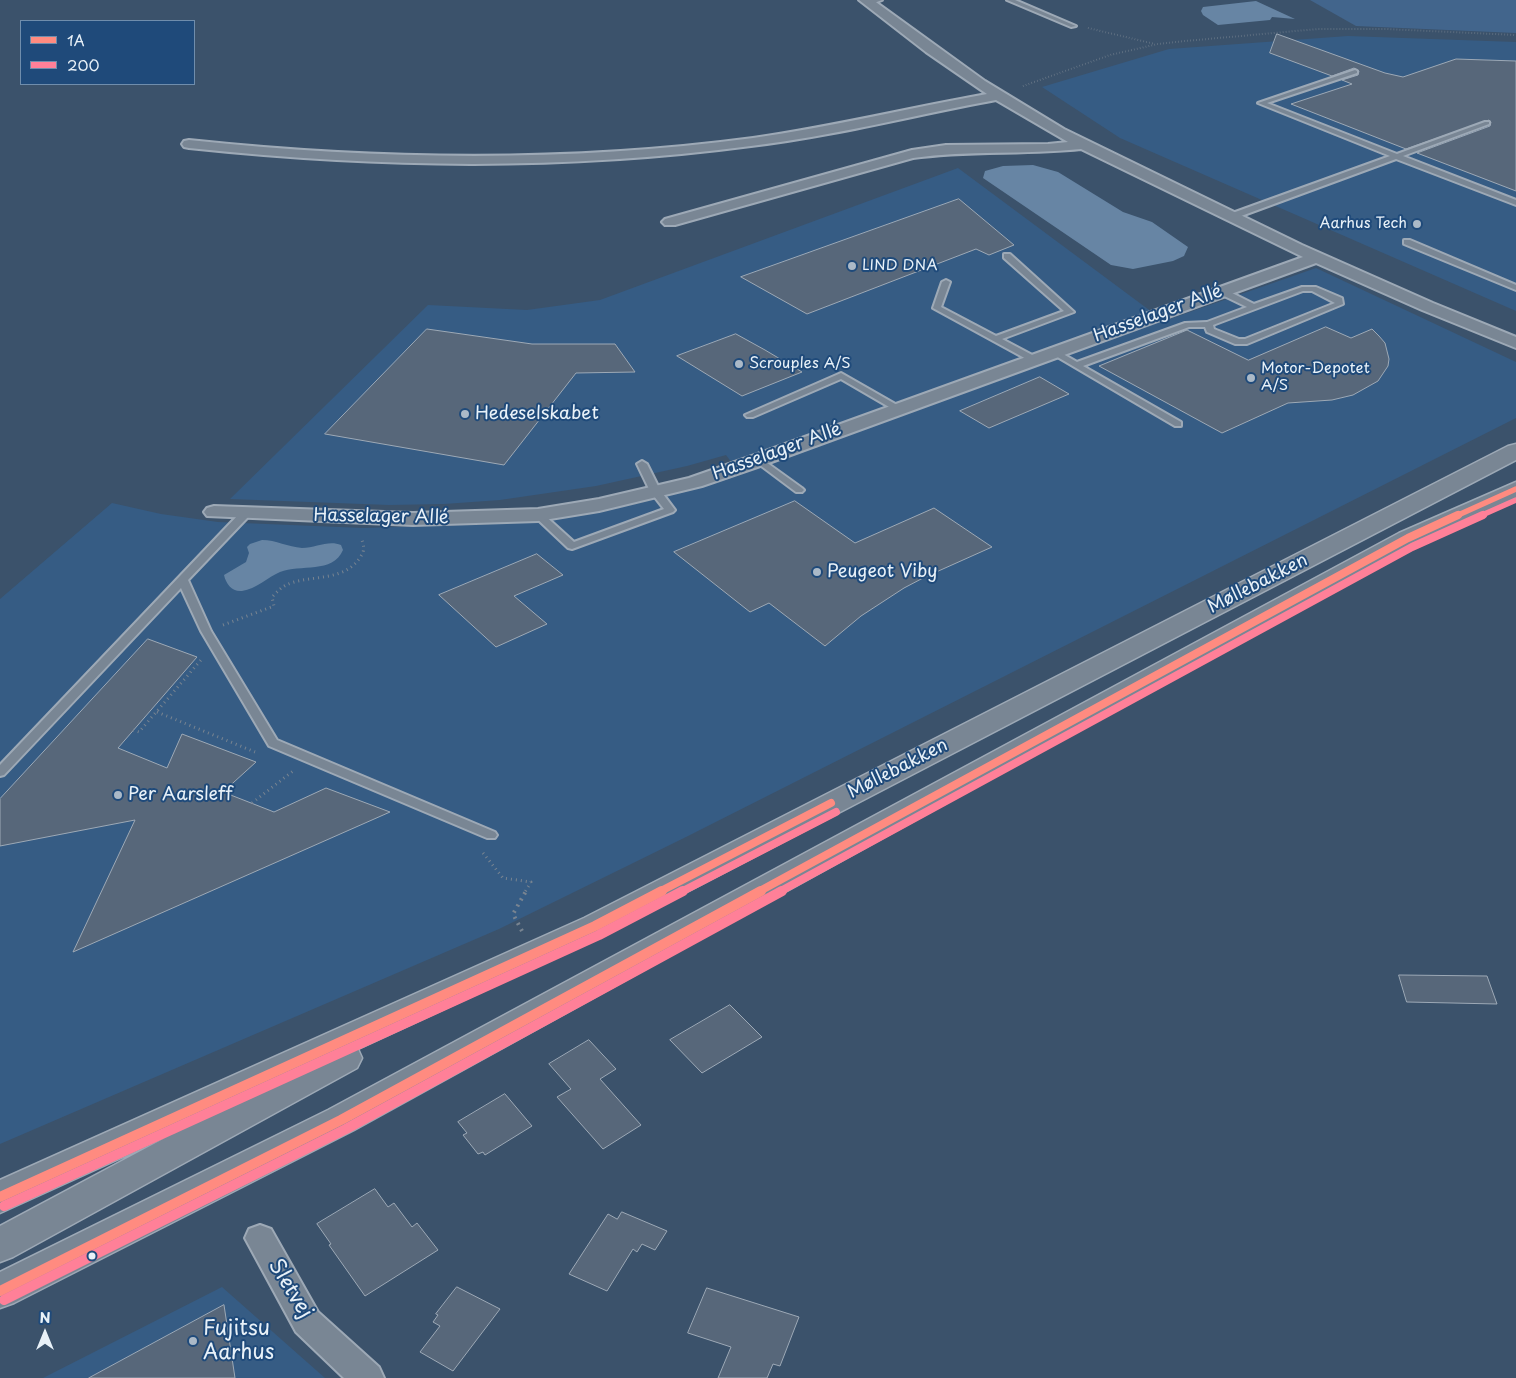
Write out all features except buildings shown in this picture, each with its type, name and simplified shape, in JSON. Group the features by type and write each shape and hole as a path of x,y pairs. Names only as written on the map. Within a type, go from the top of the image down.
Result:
{"main road":[{"name":"Møllebakken","path":"0,1197 595,926 1516,451"},
{"name":"Møllebakken","path":"0,1291 340,1120 1408,538 1516,489"},
{"path":"0,1245 142,1170 535,953"}],"street":[{"path":"871,1 995,94 1084,144 1315,258 1433,310 1516,343"},
{"path":"189,144 276,155 369,160 522,161 669,152 754,142 845,128 995,94"},
{"path":"670,222 912,154 946,149 1048,148 1084,144"},
{"path":"369,160 376,146"},
{"name":"Hasselager Allé","path":"214,512 244,515 413,519 538,515 599,505 695,482 759,460 1315,258"},
{"path":"1433,310 1516,353"},
{"name":"Sletvej","path":"260,1238 306,1322 367,1378"}],"lane":[{"path":"1010,0 1073,26"},
{"path":"1356,72 1261,103 1516,203"},
{"path":"1230,217 1486,123"},
{"path":"1407,242 1516,288"},
{"path":"995,339 1070,312 1007,256"},
{"path":"946,282 936,308 1033,359"},
{"path":"1077,365 1188,325 1208,324 1302,289 1312,289 1339,300 1339,304 1247,341 1238,342 1210,330 1208,324"},
{"path":"1221,291 1254,307"},
{"path":"1053,352 1178,424"},
{"path":"750,415 841,376 899,409"},
{"path":"759,460 799,490"},
{"path":"538,515 572,546 670,510 655,491 642,464"},
{"path":"0,772 244,515"},
{"path":"182,579 206,631 273,743 491,835"}],"path":[{"path":"1073,26 1080,24 1096,31 1158,44"},
{"path":"995,94 1110,55 1158,44 1318,29 1386,29 1516,35"},
{"path":"133,730 139,732 206,655 193,635 274,606 272,597 275,591 290,584 332,576 346,571 357,564 364,548 363,540 356,533 354,526 356,518"},
{"path":"157,712 261,755"},
{"path":"252,803 296,769 287,765"},
{"path":"481,850 503,878 532,882 513,914 535,953"}],"shaded area":[{"path":"1310,0 1516,0 1516,33 1356,26"},
{"path":"1256,1 1295,19 1272,17 1270,20 1218,25 1203,15 1201,11 1203,7"},
{"name":"Aarhus Tech","path":"1348,36 1516,42 1516,311 1120,138 1042,87 1169,49"},
{"path":"1033,165 1058,172 1123,212 1152,222 1188,247 1184,256 1173,261 1133,269 1111,265 983,178 985,171 1003,166"},
{"path":"958,168 1164,321 1316,268 1516,362 1516,418 686,837 499,929 0,1144 0,599 112,503 161,514 218,522 363,528 494,524 570,517 640,503 741,475 726,455 687,466 596,486 500,500 389,505 230,499 428,305 527,310 600,300"},
{"path":"262,540 302,548 336,544 341,545 343,550 338,558 324,565 280,572 247,590 238,591 232,589 224,575 246,562 249,553 247,547"},
{"path":"222,1287 325,1378 43,1378"}],"transit line":[{"name":"1A","path":"0,1291 341,1120 1408,538 1516,489"},
{"name":"200","path":"4,1300 346,1129 1412,547 1516,500"},
{"name":"1A","path":"0,1197 595,926 831,803"},
{"name":"200","path":"4,1206 599,935 836,812"}],"place":[{"name":"Aarhus Tech","path":"1417,224"},
{"name":"LIND DNA","path":"852,266"},
{"name":"Scrouples A/S","path":"739,364"},
{"name":"Motor-Depotet A/S","path":"1251,378"},
{"name":"Hedeselskabet","path":"465,414"},
{"name":"Peugeot Viby","path":"817,572"},
{"name":"Per Aarsleff","path":"118,795"},
{"name":"Fujitsu Aarhus","path":"193,1341"}]}
